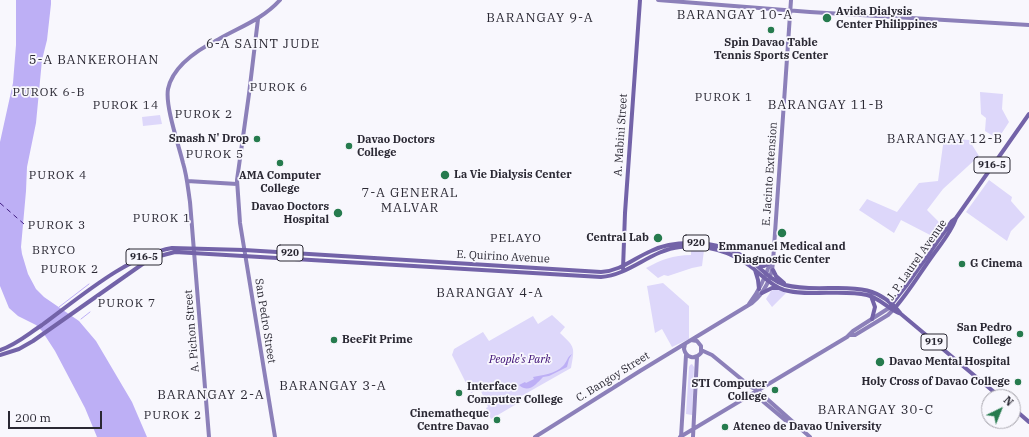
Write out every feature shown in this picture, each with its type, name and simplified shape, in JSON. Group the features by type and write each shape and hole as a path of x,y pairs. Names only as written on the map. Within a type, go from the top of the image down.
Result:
{"main road":[{"name":"A. Pichon Street","path":"209,437 187,181 170,108 168,94 169,85 177,71 194,54 258,19 280,0"},
{"name":"A. Mabini Street","path":"623,269 640,0"},
{"path":"658,0 1029,25"},
{"name":"E. Jacinto Extension","path":"768,277 773,270 791,0"},
{"name":"San Pedro Street","path":"258,19 236,184 244,250 275,437"},
{"name":"J. P. Laurel Avenue","path":"850,335 855,335 889,314 892,307 940,246 955,223 956,218 1029,114"},
{"path":"187,181 236,184"},
{"name":"E. Quirino Avenue","path":"0,350 15,343 125,266 154,253 172,248 245,256 583,276 606,276 623,269 643,254 668,245 690,242 713,244 729,249 744,257 779,288 798,292 857,294 871,296 892,307"},
{"name":"E. Quirino Avenue","path":"0,355 18,349 42,334 144,263 156,257 175,252 194,250 244,250 601,272 623,269"},
{"name":"E. Jacinto Extension","path":"768,277 773,254"},
{"path":"770,263 756,268 760,291 779,288"},
{"path":"773,270 779,279 788,285"},
{"name":"E. Quirino Avenue","path":"768,277 779,283 797,287 857,288 875,292 892,307"},
{"name":"C. Bangoy Street","path":"535,437 747,306 760,291 768,277"},
{"path":"857,288 857,294"},
{"path":"871,296 875,307 872,319"},
{"name":"J. P. Laurel Avenue","path":"755,392 850,335 853,331 892,307"},
{"name":"919","path":"892,307 990,389"},
{"path":"693,437 697,357 701,350 701,334"},
{"path":"691,340 700,344"},
{"path":"681,437 686,355 684,349 686,343"},
{"path":"701,350 712,355 749,385 785,420 791,422 810,437"},
{"path":"686,355 691,358 697,357"},
{"path":"749,385 764,386 764,396"},
{"path":"755,392 764,396 788,417 791,422"},
{"name":"916-5","path":"681,437 755,392"},
{"path":"1021,415 1029,422"}],"green space":[{"path":"980,92 1003,94 1002,109 1009,122 998,139 985,131 986,118 981,114"},
{"path":"160,115 162,124 143,126 142,117"},
{"path":"944,138 969,140 979,156 943,189 927,210 941,224 934,237 901,220 894,233 859,210 867,199 897,212 919,183 938,181"},
{"path":"989,180 1012,197 1011,201 1025,217 1011,231 1007,241 966,212"},
{"path":"691,248 704,250 702,266 668,276 664,275 658,278 646,268 667,258 691,255"},
{"path":"663,283 689,306 689,339 672,347 662,329 655,333 647,286"},
{"path":"775,289 786,293 772,307 766,299 771,291"},
{"name":"People's Park","path":"552,315 565,327 560,333 569,341 573,348 571,368 518,398 520,402 491,419 486,408 488,407 480,389 471,393 452,355 454,349 483,332 489,341 533,316 538,324"},
{"path":"692,364 694,367 692,415 686,414 689,367"}],"shaded area":[{"path":"16,0 51,0 47,40 42,60 36,123 27,167 21,247 22,254 28,274 36,289 44,297 79,321 96,341 132,402 147,437 97,437 85,408 55,351 42,331 36,325 18,316 9,308 0,286 0,142 13,83 16,45"},
{"path":"572,354 567,367 549,376 543,377 532,387 526,389 519,385 534,379 533,377 549,374 560,369"}],"waterway":[{"path":"59,307 89,284"},
{"path":"81,319 90,312"}],"ferry route":[{"path":"0,203 24,224"}],"place":[{"name":"Avida Dialysis Center Philippines","path":"827,18"},
{"name":"Spin Davao Table Tennis Sports Center","path":"771,30"},
{"name":"Smash N' Drop","path":"257,139"},
{"name":"Davao Doctors College","path":"349,146"},
{"name":"AMA Computer College","path":"280,163"},
{"name":"La Vie Dialysis Center","path":"445,175"},
{"name":"Davao Doctors Hospital","path":"338,213"},
{"name":"Emmanuel Medical and Diagnostic Center","path":"782,233"},
{"name":"Central Lab","path":"658,238"},
{"name":"G Cinema","path":"962,264"},
{"name":"San Pedro College","path":"1020,334"},
{"name":"BeeFit Prime","path":"334,340"},
{"name":"Davao Mental Hospital","path":"880,362"},
{"name":"Holy Cross of Davao College","path":"1018,382"},
{"name":"STI Computer College","path":"775,390"},
{"name":"Interface Computer College","path":"459,393"},
{"name":"Cinematheque Centre Davao","path":"497,420"},
{"name":"Ateneo de Davao University","path":"725,427"}],"district":[{"name":"BARANGAY 10-A","path":"735,15"},
{"name":"BARANGAY 9-A","path":"540,18"},
{"name":"6-A SAINT JUDE","path":"263,44"},
{"name":"5-A BANKEROHAN","path":"94,60"},
{"name":"PUROK 6","path":"279,88"},
{"name":"PUROK 6-B","path":"49,93"},
{"name":"PUROK 1","path":"724,98"},
{"name":"BARANGAY 11-B","path":"826,105"},
{"name":"PUROK 14","path":"126,106"},
{"name":"PUROK 2","path":"204,115"},
{"name":"BARANGAY 12-B","path":"945,139"},
{"name":"PUROK 5","path":"215,155"},
{"name":"PUROK 4","path":"58,176"},
{"name":"7-A GENERAL MALVAR","path":"410,200"},
{"name":"PUROK 1","path":"162,219"},
{"name":"PUROK 3","path":"57,226"},
{"name":"PELAYO","path":"516,239"},
{"name":"BRYCO","path":"54,251"},
{"name":"PUROK 2","path":"70,270"},
{"name":"BARANGAY 4-A","path":"490,293"},
{"name":"PUROK 7","path":"127,304"},
{"name":"BARANGAY 3-A","path":"333,386"},
{"name":"BARANGAY 2-A","path":"211,395"},
{"name":"BARANGAY 30-C","path":"876,410"},
{"name":"PUROK 2","path":"173,416"}]}
